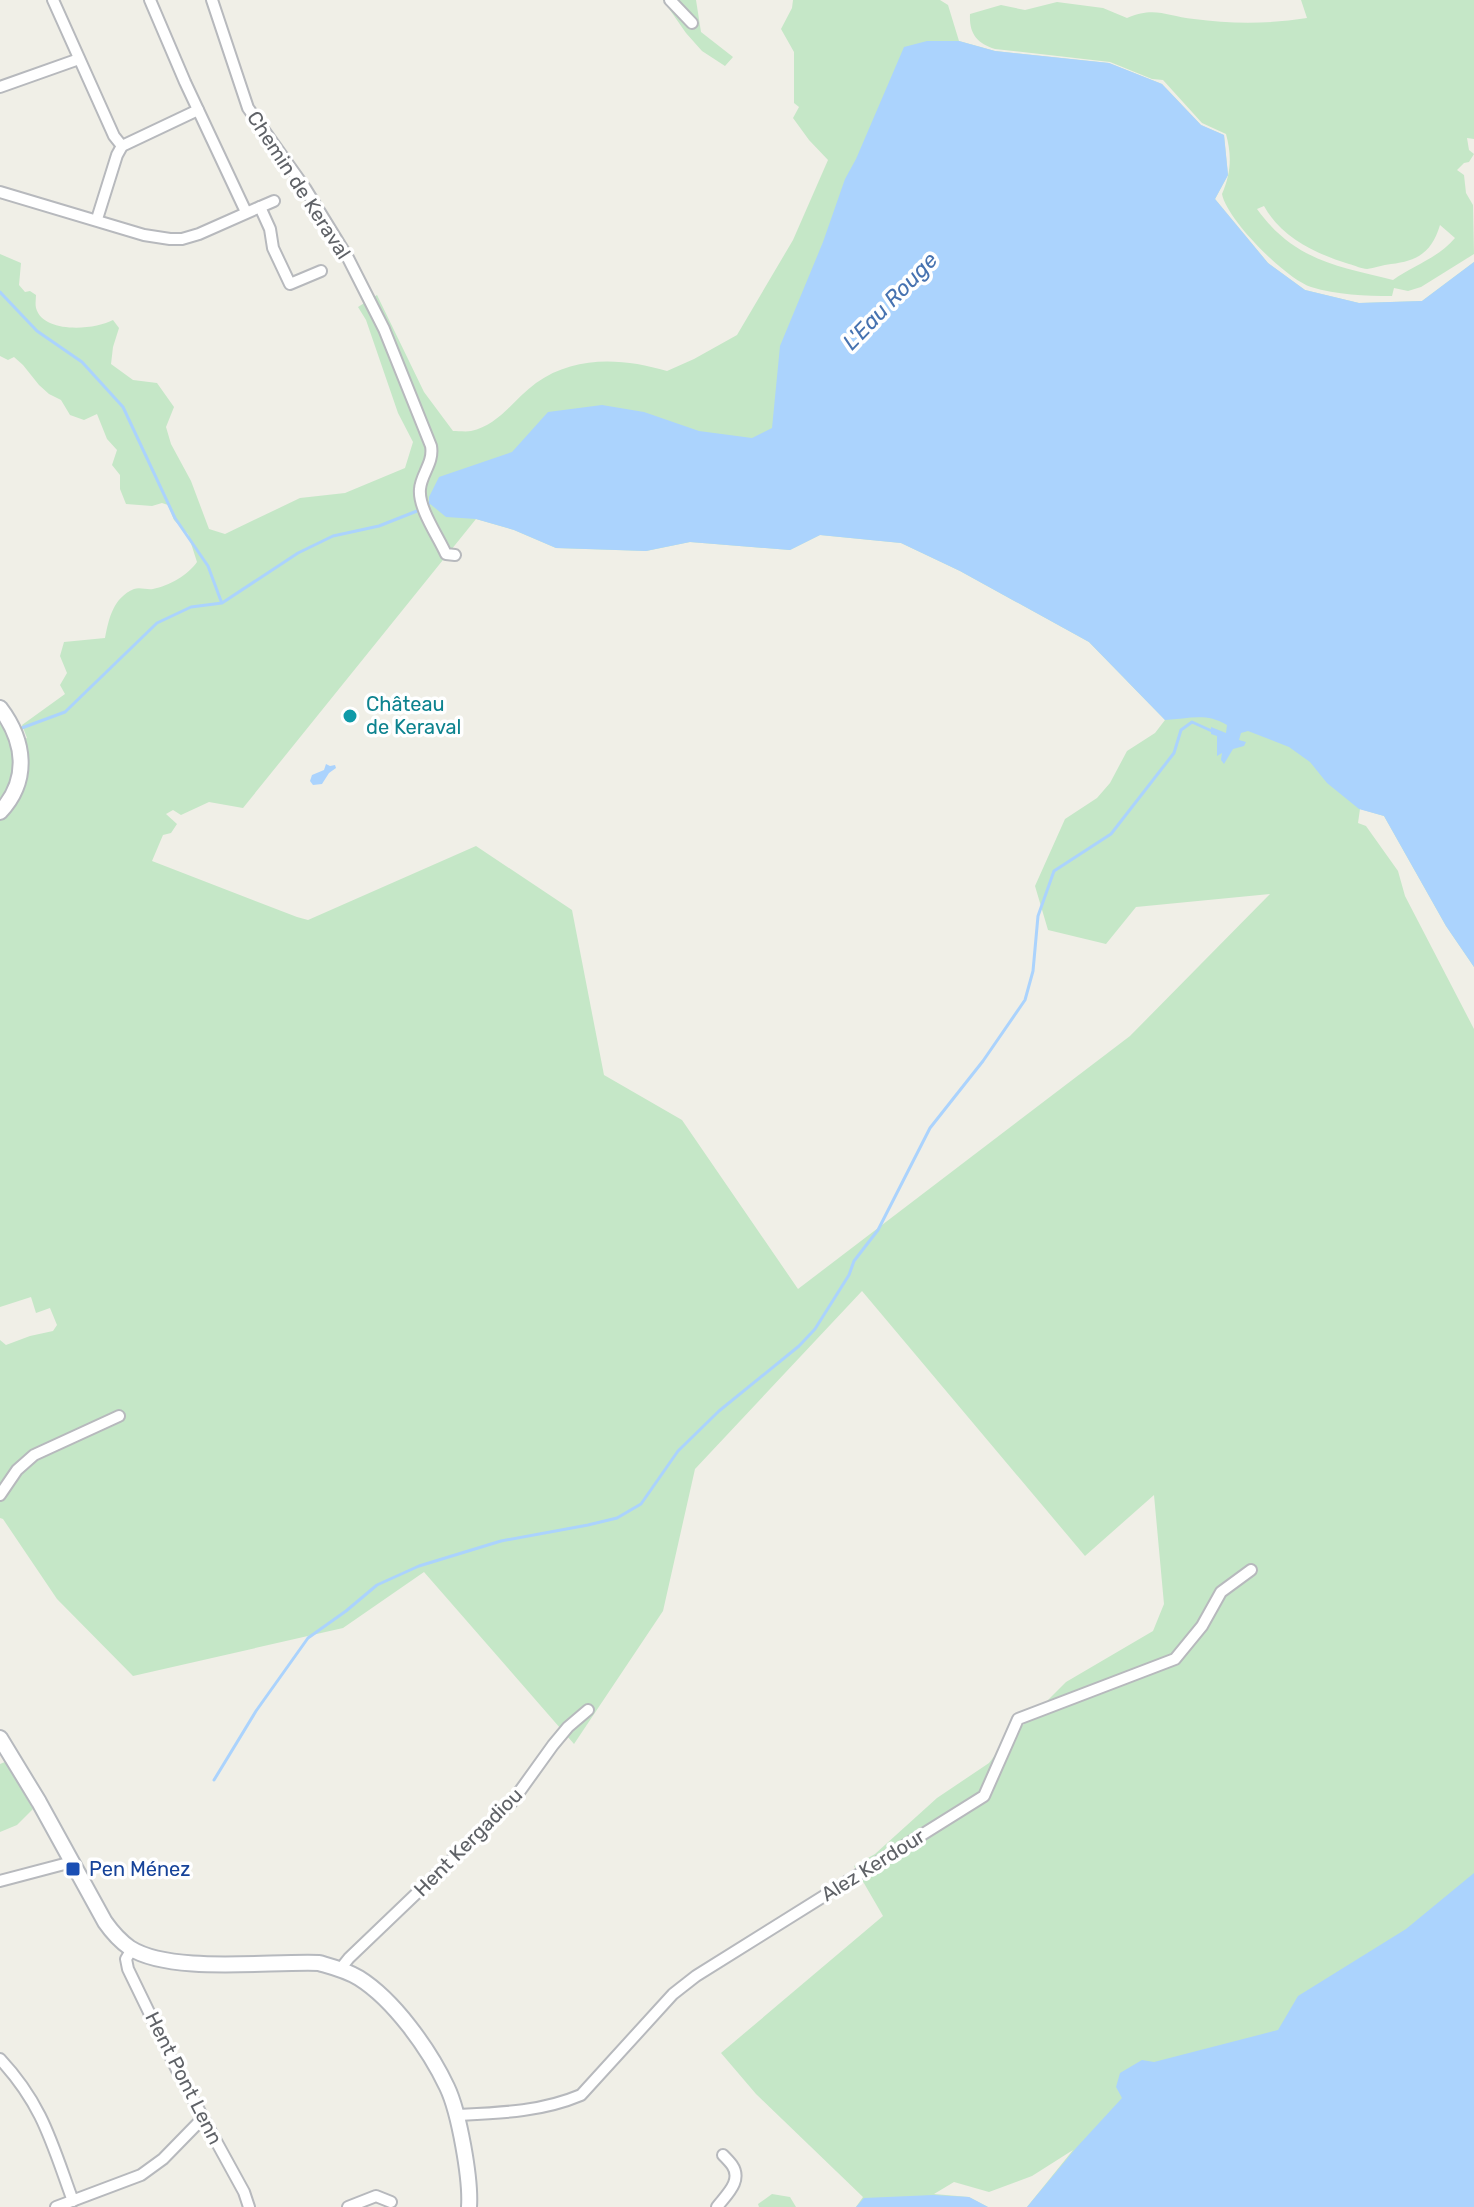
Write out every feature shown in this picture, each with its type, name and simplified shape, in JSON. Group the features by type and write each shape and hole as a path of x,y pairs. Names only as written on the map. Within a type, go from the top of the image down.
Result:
{"street":[{"path":"53,0 114,136 122,146"},
{"path":"150,0 246,212"},
{"name":"Chemin de Keraval","path":"212,0 248,108 305,188 374,307 431,446 430,464 420,485 421,501 446,554 455,555"},
{"path":"670,0 692,23"},
{"path":"0,87 79,59"},
{"path":"97,219 122,146 198,110"},
{"path":"0,192 144,235 182,239 274,201"},
{"path":"260,207 270,229 273,248 290,284 321,271"},
{"path":"0,708 15,731 21,757 18,783 0,812"},
{"path":"0,1495 17,1470 34,1455 119,1416"},
{"name":"Alez Kerdour","path":"456,2115 530,2110 581,2095 673,1994 696,1976 984,1796 1018,1719 1175,1659 1202,1626 1221,1592 1251,1570"},
{"name":"Hent Kergadiou","path":"341,1968 512,1802 553,1745 588,1710"},
{"path":"1,1743 105,1922 132,1949 174,1962 319,1963 341,1968 381,1995 418,2040 447,2087 467,2171 469,2207"},
{"path":"0,1881 72,1862"},
{"name":"Hent Pont Lenn","path":"132,1949 126,1959 128,1969 249,2207"},
{"path":"0,2059 27,2092 43,2120 73,2201"},
{"path":"56,2207 141,2175 163,2159 203,2118"},
{"path":"717,2207 736,2177 733,2167 723,2155"},
{"path":"244,2192 258,2207"},
{"path":"348,2207 376,2196 391,2202"}],"green space":[{"path":"663,0 696,0 701,32 733,57 725,66 702,51"},
{"path":"793,0 940,0 948,5 959,41 995,51 1109,63 1162,84 1201,125 1224,135 1228,175 1215,199 1268,263 1305,290 1359,303 1422,301 1474,262 1474,967 1446,926 1384,816 1360,809 1358,823 1366,826 1398,871 1405,896 1474,1029 1474,2207 1027,2207 1073,2150 1032,2176 989,2192 954,2182 934,2194 969,2197 988,2207 856,2207 863,2197 756,2094 721,2053 883,1916 854,1866 875,1854 937,1798 989,1763 1066,1682 1153,1631 1164,1604 1154,1495 1085,1556 862,1291 695,1469 663,1611 574,1744 424,1572 343,1628 133,1676 57,1599 0,1518 0,1340 6,1345 53,1331 57,1325 50,1308 36,1313 31,1297 0,1307 0,714 11,743 27,738 22,725 65,694 60,685 67,673 60,656 64,642 105,638 113,609 127,593 136,588 153,589 165,585 197,562 188,534 174,520 168,505 126,504 120,489 120,475 112,465 117,450 107,439 97,414 84,420 70,415 61,400 39,385 14,357 8,360 0,356 0,254 21,263 19,285 25,292 36,295 36,308 48,322 70,328 94,326 113,320 119,328 111,364 133,380 157,383 174,407 166,427 171,444 191,481 209,529 225,534 300,498 345,493 405,468 413,442 398,413 366,320 358,307 377,295 424,392 453,431 471,431 490,423 536,383 567,367 616,362 667,371 737,335 793,240 828,160 793,118 799,107 794,103 794,52 781,29","holes":["476,519 514,530 556,548 646,551 690,542 790,550 820,535 901,543 960,571 1089,642 1165,720 1155,733 1127,751 1110,783 1097,798 1065,819 1035,886 1048,930 1106,944 1136,907 1270,894 1130,1036 798,1289 682,1120 604,1075 572,910 476,846 308,920 152,861 163,835 171,833 177,824 166,814 173,810 181,815 209,802 243,808"]},
{"path":"1301,0 1474,0 1474,139 1467,138 1469,150 1474,154 1457,170 1464,175 1466,193 1473,205 1474,254 1421,287 1408,291 1394,288 1392,296 1372,296 1331,292 1300,282 1259,247 1226,205 1222,194 1230,164 1226,134 1202,123 1163,80 1152,79 1110,62 995,49 975,37 970,14 1001,5 1025,10 1057,2 1103,8 1127,18 1153,12 1236,22 1307,18","holes":["1264,206 1271,217 1300,243 1365,269 1401,263 1423,254 1433,242 1440,225 1455,238 1433,256 1393,280 1335,265 1301,250 1286,240 1257,209"]},
{"path":"5,1762 33,1809 17,1825 0,1832 0,1764"},
{"path":"772,2194 790,2197 796,2207 759,2207 758,2204"}],"water":[{"path":"927,41 959,41 995,51 1109,63 1162,84 1201,125 1224,135 1228,175 1215,199 1268,263 1305,290 1359,303 1422,301 1474,262 1474,967 1446,926 1384,816 1359,809 1327,783 1310,762 1289,747 1248,731 1241,733 1239,740 1246,742 1244,746 1233,749 1224,764 1222,753 1217,756 1217,736 1211,734 1211,727 1226,733 1227,725 1204,717 1165,720 1089,642 960,571 901,543 820,535 790,550 690,542 646,551 556,548 514,530 476,519 446,517 429,503 439,477 512,452 548,412 602,405 644,412 699,431 752,438 772,428 780,346 845,179 904,47"},
{"path":"326,764 335,765 336,768 322,784 313,785 310,781 312,775 324,770"},
{"path":"1474,1873 1474,2207 1027,2207 1122,2098 1116,2087 1120,2073 1142,2060 1154,2062 1278,2030 1298,1996 1406,1929"},
{"path":"969,2197 988,2207 856,2207 864,2198"}],"waterway":[{"path":"0,292 37,331 82,362 123,407 175,518 208,566 221,601"},
{"name":"L'Eau Rouge","path":"19,729 65,712 157,623 191,607 222,603 298,553 333,536 379,526 431,502"},
{"path":"214,1780 256,1711 308,1638 377,1585 419,1566 501,1541 617,1518 641,1504 678,1451 719,1411 799,1346 815,1329 849,1275 854,1261 878,1230 930,1128 983,1061 1025,1000 1033,971 1038,916 1054,871 1111,834 1174,753 1181,730 1192,722 1214,732"}],"place":[{"name":"Château de Keraval","path":"350,716"},
{"name":"Pen Ménez","path":"73,1869"}]}
